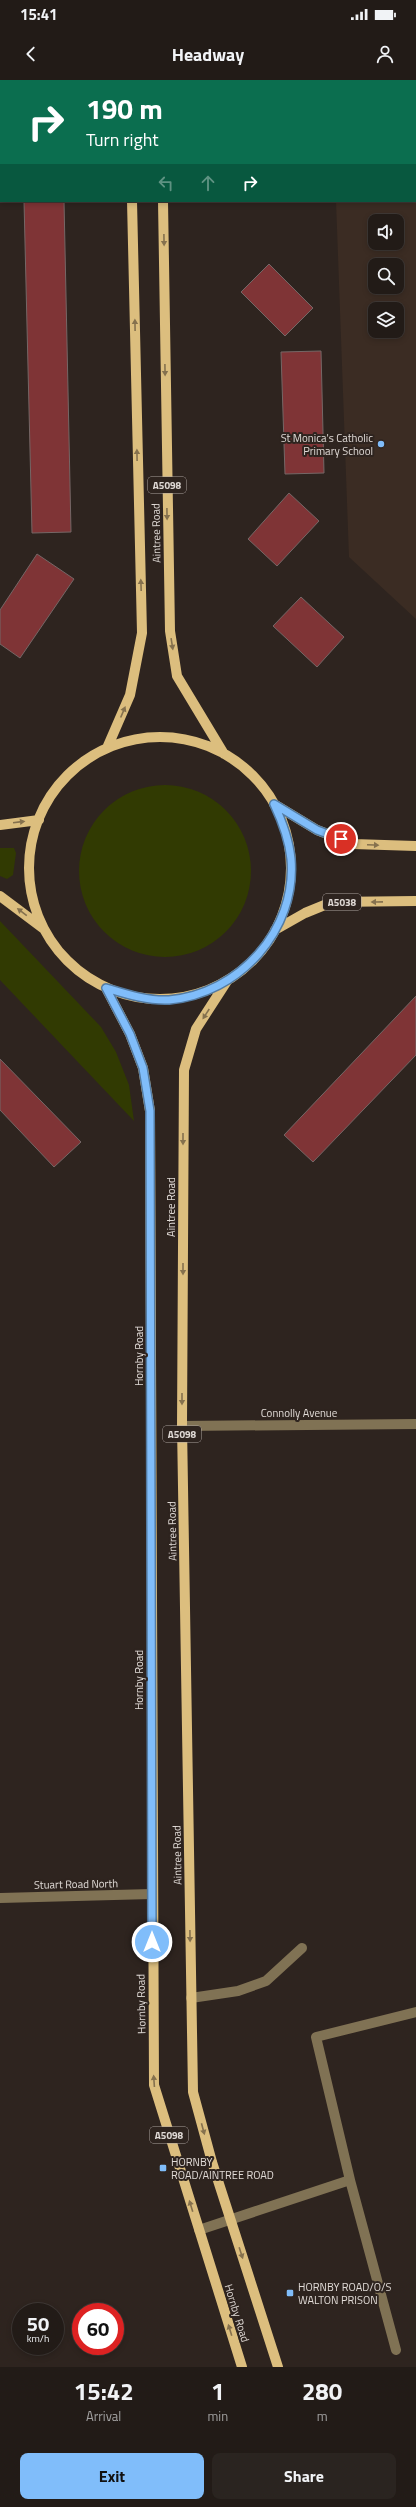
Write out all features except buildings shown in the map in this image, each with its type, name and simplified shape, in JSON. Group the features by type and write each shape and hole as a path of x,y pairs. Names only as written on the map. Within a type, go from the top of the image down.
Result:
{"main road":[{"name":"Aintree Road","path":"107,748 130,695 142,634 132,202"},
{"name":"Aintree Road","path":"163,202 170,631 177,676 224,754"},
{"name":"A5038","path":"138,739 179,739 200,744 224,754 254,777 274,804 285,828 291,859 289,894 284,911 275,930 269,941 250,964 227,981 200,994 168,1000 138,998 106,988 82,974 64,957 44,929 35,906 29,869 32,840 39,820 46,805 62,782 84,761 107,748 138,739"},
{"name":"A5038","path":"274,804 317,830 353,844 416,846"},
{"path":"0,825 39,820"},
{"name":"A5038","path":"0,896 44,929"},
{"name":"A5038","path":"275,930 306,913 332,902 416,901"},
{"name":"Aintree Road","path":"193,2092 182,1426 184,1070 196,1030 227,981"},
{"name":"Hornby Road","path":"106,988 130,1034 143,1068 150,1111 152,1894 154,2085 242,2367"},
{"name":"Hornby Road","path":"193,2092 230,2220 278,2367"}],"street":[{"name":"Connolly Avenue","path":"182,1426 416,1424"},
{"name":"Stuart Road North","path":"0,1898 152,1894"},
{"path":"191,1998 238,1991 266,1981 302,1948"},
{"path":"396,2350 350,2180 316,2037 416,2012"},
{"path":"199,2230 350,2180"}],"shaded area":[{"name":"St Monica's Catholic Primary School","path":"336,202 416,202 416,619 349,557"}],"green space":[{"path":"165,785 182,787 198,792 213,800 231,817 236,823 247,846 251,871 249,888 244,904 236,919 219,937 213,942 190,953 165,957 148,955 132,950 117,942 99,925 94,919 83,896 79,871 81,854 86,838 94,823 111,805 117,800 140,789"},
{"path":"0,848 14,848 16,853 13,875 7,879 0,876"},
{"path":"0,921 101,1027 116,1052 129,1085 134,1121 0,980"}],"place":[{"name":"St Monica's Catholic Primary School","path":"381,444"},
{"name":"HORNBY ROAD/AINTREE ROAD","path":"163,2168"},
{"name":"HORNBY ROAD/O/S WALTON PRISON","path":"290,2293"}],"route":[{"path":"152,1942 150,1111 143,1068 130,1034 106,988 138,998 168,1000 200,994 227,981 250,964 269,941 284,911 289,894 291,859 285,828 274,804 317,830 341,839"}]}
